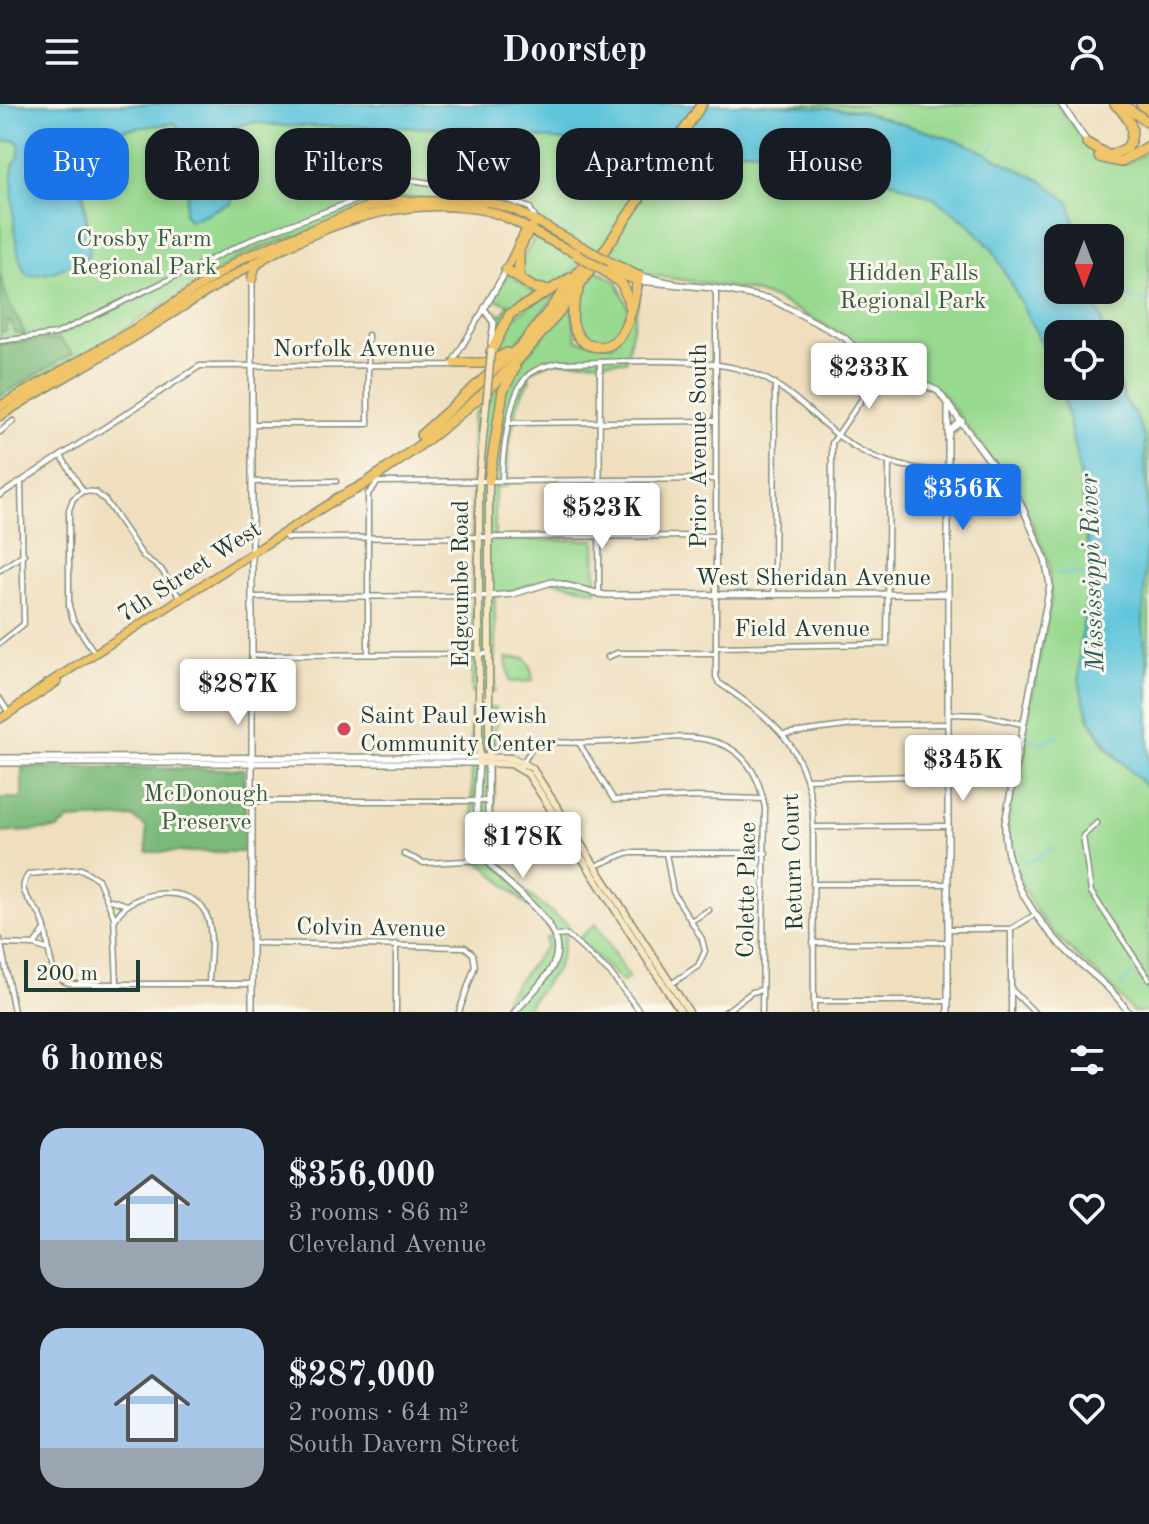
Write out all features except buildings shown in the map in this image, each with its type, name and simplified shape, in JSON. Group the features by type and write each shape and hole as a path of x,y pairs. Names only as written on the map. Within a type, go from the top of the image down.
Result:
{"highway":[{"path":"338,498 343,490 384,463 525,346 586,270 696,104"},
{"path":"600,248 702,104"},
{"path":"1087,143 1109,156 1127,148 1133,133 1132,124 1115,104"},
{"path":"1122,104 1149,120"},
{"path":"1131,104 1149,120"},
{"path":"1141,104 1149,106"},
{"path":"1087,143 1095,154 1114,163 1149,146"},
{"path":"0,406 245,262 312,233 368,214 402,208 482,209 533,225 606,266 639,279 624,331 611,343 594,346 579,338 572,324 573,309 586,270"},
{"path":"0,416 136,336 245,262 271,254 312,233"},
{"path":"519,252 519,275"},
{"path":"252,282 255,267 271,254"},
{"path":"606,266 625,289 631,311"},
{"path":"506,270 519,275 534,288 553,289"},
{"path":"491,352 510,314 528,300 586,270"},
{"path":"230,275 243,273 252,282"},
{"path":"455,363 487,363 525,346"},
{"path":"484,480 503,391 525,346"}],"main road":[{"path":"519,252 533,225"},
{"path":"506,270 525,231 533,225"},
{"name":"Edgcumbe Road","path":"480,760 479,537 491,352"},
{"name":"Edgcumbe Road","path":"484,480 489,537 489,759"},
{"name":"7th Street West","path":"0,719 47,684 59,680 338,498"},
{"path":"480,760 522,764 537,775 565,826 668,986 681,1012"},
{"path":"668,986 689,1012"}],"street":[{"path":"1061,104 1087,143"},
{"path":"0,341 56,334 128,302 236,246 417,179 498,195 535,211 533,225"},
{"path":"306,218 312,233"},
{"path":"455,363 519,252"},
{"path":"245,262 252,282 252,1012"},
{"path":"639,279 771,299 845,338 880,372 926,384 949,402 983,456 1020,502 1049,572 1049,596 1022,724 1005,823 1005,844 1012,874 1036,914 1059,943 1128,1012"},
{"name":"Prior Avenue South","path":"713,288 716,294 716,650"},
{"name":"Edgcumbe Road","path":"484,309 494,323 491,352"},
{"path":"252,424 368,424 368,335"},
{"name":"Norfolk Avenue","path":"0,495 200,366 368,367 455,363"},
{"path":"599,595 600,363"},
{"path":"502,480 503,451 525,379 549,365 600,363 716,364 740,369 775,383 836,434 889,463 948,471"},
{"path":"831,594 831,446 836,434 880,372"},
{"path":"774,595 775,383"},
{"path":"948,1012 949,402"},
{"path":"0,432 13,421"},
{"path":"511,423 715,421"},
{"path":"948,438 950,430 962,421"},
{"path":"60,456 83,491"},
{"path":"889,463 889,594"},
{"path":"368,654 368,491 378,482 716,479"},
{"path":"252,482 336,481"},
{"path":"0,643 23,627 21,482"},
{"path":"96,656 69,611 69,510 73,499 83,491 95,492 105,500 143,556 161,569 182,600"},
{"path":"283,534 287,538 716,536"},
{"path":"0,570 24,554"},
{"name":"West Sheridan Avenue","path":"252,597 489,596 513,594 552,582 599,595 948,594"},
{"name":"Field Avenue","path":"608,657 617,653 887,644 889,594"},
{"name":"Return Court","path":"716,650 717,681 758,708 784,734 807,779 813,827 814,1012"},
{"path":"252,655 489,654"},
{"path":"0,699 9,713"},
{"path":"948,714 982,715 1022,724"},
{"path":"784,734 853,725 948,724"},
{"name":"Colette Place","path":"579,743 675,736 718,741 745,760 764,799 766,853 762,1012"},
{"path":"522,764 533,747 541,743 579,743 614,800 696,797 764,799"},
{"name":"Edgcumbe Road","path":"488,860 489,759"},
{"path":"0,761 480,760"},
{"name":"Edgcumbe Road","path":"480,760 479,830 482,853 502,880 549,921 556,936"},
{"path":"807,779 948,775"},
{"path":"252,801 488,801"},
{"path":"1097,823 1083,836 1091,892 1149,979"},
{"path":"479,830 565,826"},
{"path":"813,827 948,826"},
{"path":"666,853 670,884 704,942 705,954 695,968 668,986"},
{"path":"593,868 620,855 766,853"},
{"path":"404,854 424,863 488,860"},
{"path":"117,984 113,912 98,879 88,871 32,872 25,879 24,891 45,927 53,970 64,982 117,984 252,984"},
{"path":"813,884 948,884"},
{"path":"114,922 127,905 149,896 180,895 201,905 209,926 209,984"},
{"path":"108,899 127,905"},
{"path":"691,921 709,910"},
{"path":"948,929 1011,929 1036,914"},
{"path":"34,945 45,927"},
{"path":"1011,929 1011,1012"},
{"path":"515,1012 552,968 556,956 556,936 567,935 600,963 640,1012"},
{"path":"813,943 948,942"},
{"path":"14,1012 1,943 34,945 49,950"},
{"name":"Colvin Avenue","path":"252,943 455,945 471,951 475,966 459,1012"},
{"path":"396,944 396,1012"},
{"path":"1011,989 1034,1012"},
{"path":"725,1012 752,992 762,990"},
{"path":"814,1001 948,1001"}],"green space":[{"path":"768,104 1057,104 1101,161 1126,164 1149,151 1149,681 1143,625 1146,508 1136,416 1124,399 1124,320 1102,320 1095,304 1124,304 1124,224 1072,224 1044,182 967,144 857,110"},
{"name":"Hidden Falls Regional Park","path":"252,122 286,126 469,128 427,128 427,199 411,198 411,128 275,128 275,200 397,200 244,255 0,406 0,141 16,140 19,143 19,157 13,166 16,242 37,273 53,272 91,246 84,200 129,200 129,129 175,123 178,128 145,128 145,200 186,200 184,213 221,200 259,200 259,128 232,127"},
{"name":"Hidden Falls Regional Park","path":"540,138 556,140 556,200 743,200 743,150 759,151 759,200 891,200 891,181 934,198 969,224 993,250 1044,347 1044,400 1064,400 1080,473 1089,568 1079,672 1088,717 1107,748 1149,789 1149,1012 1132,1012 1050,929 1023,887 1012,856 1007,824 1051,599 1049,563 1022,500 940,391 884,372 842,334 775,299 747,290 638,273 491,200 540,200"},
{"path":"536,236 583,262 562,281 547,285 531,282 523,276 520,262"},
{"path":"595,269 617,282 629,309 620,333 603,344 587,343 574,321 580,290"},
{"path":"0,273 7,299 26,335 14,332 11,322 6,322 6,331 0,332"},
{"path":"508,273 537,294 522,302 496,334 496,319 488,309 491,304 491,309 503,315 509,304 493,299"},
{"path":"564,285 517,343 494,359 497,345 510,322 529,306"},
{"path":"641,286 626,361 551,362 527,373 530,380 519,402 512,431 507,487 495,487 495,540 595,540 596,591 545,579 506,593 495,593 495,691 472,692 473,415 490,400 491,391 516,368 571,302 577,340 613,345"},
{"path":"59,339 73,353 0,396 0,344"},
{"path":"506,658 525,658 530,665 533,681 510,682"},
{"path":"496,708 496,855 511,879 568,925 558,967 523,1012 499,1012 507,995 546,946 545,939 552,936 543,920 478,860 472,798 471,709"},
{"name":"McDonough Preserve","path":"22,767 244,769 246,852 147,852 146,827 132,817 69,820 58,829 0,833 0,798 22,798"},
{"path":"595,924 629,978 623,982 577,940"}],"water":[{"path":"0,104 768,104 857,110 967,144 1044,182 1069,202 1075,224 1044,224 1044,304 1095,304 1102,320 1044,320 1044,347 993,250 969,224 934,198 891,181 891,128 759,128 759,151 743,150 743,128 556,128 556,140 540,138 540,128 286,126 252,122 233,128 178,128 175,123 129,129 24,128 24,200 84,200 90,250 87,258 53,272 30,276 20,258 14,226 13,166 19,156 19,143 15,140 0,141"},
{"path":"187,200 231,200 190,221 184,214"},
{"name":"Mississippi River","path":"1124,397 1145,438 1147,533 1143,625 1149,681 1149,789 1102,737 1081,691 1080,646 1089,581 1080,476 1064,400 1124,400"}],"waterway":[{"path":"986,156 997,140"},
{"path":"1124,293 1130,298 1149,301"},
{"name":"Mississippi River","path":"1058,573 1089,575"},
{"path":"1026,737 1040,743 1058,735"},
{"path":"1021,862 1035,859 1052,847"},
{"path":"1122,985 1133,973"}],"place":[{"name":"Saint Paul Jewish Community Center","path":"344,729"}],"park label":[{"name":"Crosby Farm Regional Park","path":"144,252"}]}
